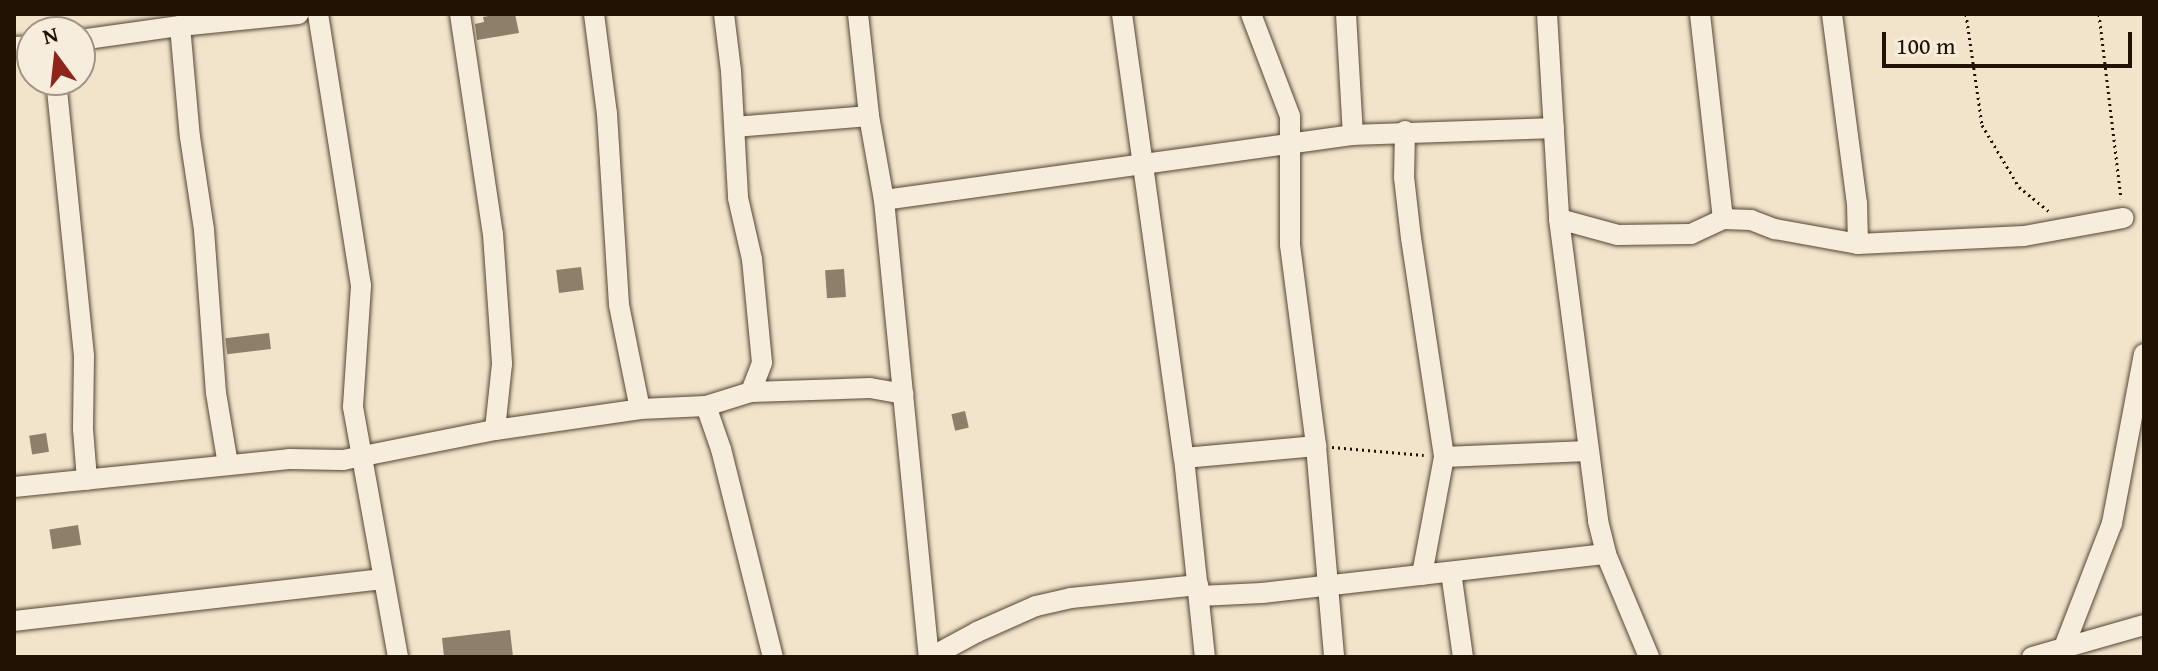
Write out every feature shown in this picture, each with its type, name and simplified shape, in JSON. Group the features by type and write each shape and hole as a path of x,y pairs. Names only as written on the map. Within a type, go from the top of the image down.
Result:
{"street":[{"path":"96,38 298,14"},
{"path":"318,14 361,286 353,381 359,454 398,657"},
{"path":"460,14 493,234 502,364 495,430"},
{"path":"594,14 607,114 619,305 640,409"},
{"path":"724,14 738,198 752,259 762,363 751,392"},
{"path":"858,14 869,116 884,200 930,657 1036,606 1071,598 1198,591 1262,593 1606,554"},
{"path":"1122,14 1184,458 1205,657"},
{"path":"1251,14 1284,93 1290,116 1290,245 1316,446 1334,657"},
{"path":"1346,14 1353,135"},
{"path":"1547,14 1559,219 1588,451 1606,554 1649,657"},
{"path":"1700,14 1723,219"},
{"path":"1832,14 1857,203 1858,244"},
{"path":"180,26 190,137 204,230 216,393 228,465"},
{"path":"58,96 84,356 83,429 87,480"},
{"path":"735,127 869,116"},
{"path":"884,200 1353,135 1554,128"},
{"path":"1405,131 1404,177 1411,238 1444,457 1422,575"},
{"path":"1559,219 1618,235 1691,234 1723,219 1751,220 1775,229 1858,244 2024,236 2123,218"},
{"path":"2064,647 2112,523 2144,354"},
{"path":"14,487 289,459 343,460 359,454 495,430 640,409 706,406 751,392 870,388 903,394"},
{"path":"706,406 721,449 773,657"},
{"path":"1184,458 1316,446"},
{"path":"1444,457 1588,451"},
{"path":"1451,572 1463,657"},
{"path":"14,621 382,579"},
{"path":"2032,657 2144,625"}],"path":[{"path":"1966,14 1982,125 2019,187 2068,226"},
{"path":"2099,14 2123,218"},
{"path":"1316,446 1444,457"}],"building":[{"path":"515,14 519,33 477,40 475,24 484,22 483,17"},
{"path":"581,267 584,290 559,293 556,270"},
{"path":"844,269 846,297 827,298 825,270"},
{"path":"269,333 271,349 227,354 225,338"},
{"path":"965,411 969,428 955,431 951,414"},
{"path":"46,433 49,452 32,454 29,436"},
{"path":"78,525 81,545 52,549 49,530"},
{"path":"510,630 513,657 444,657 442,638"}]}
